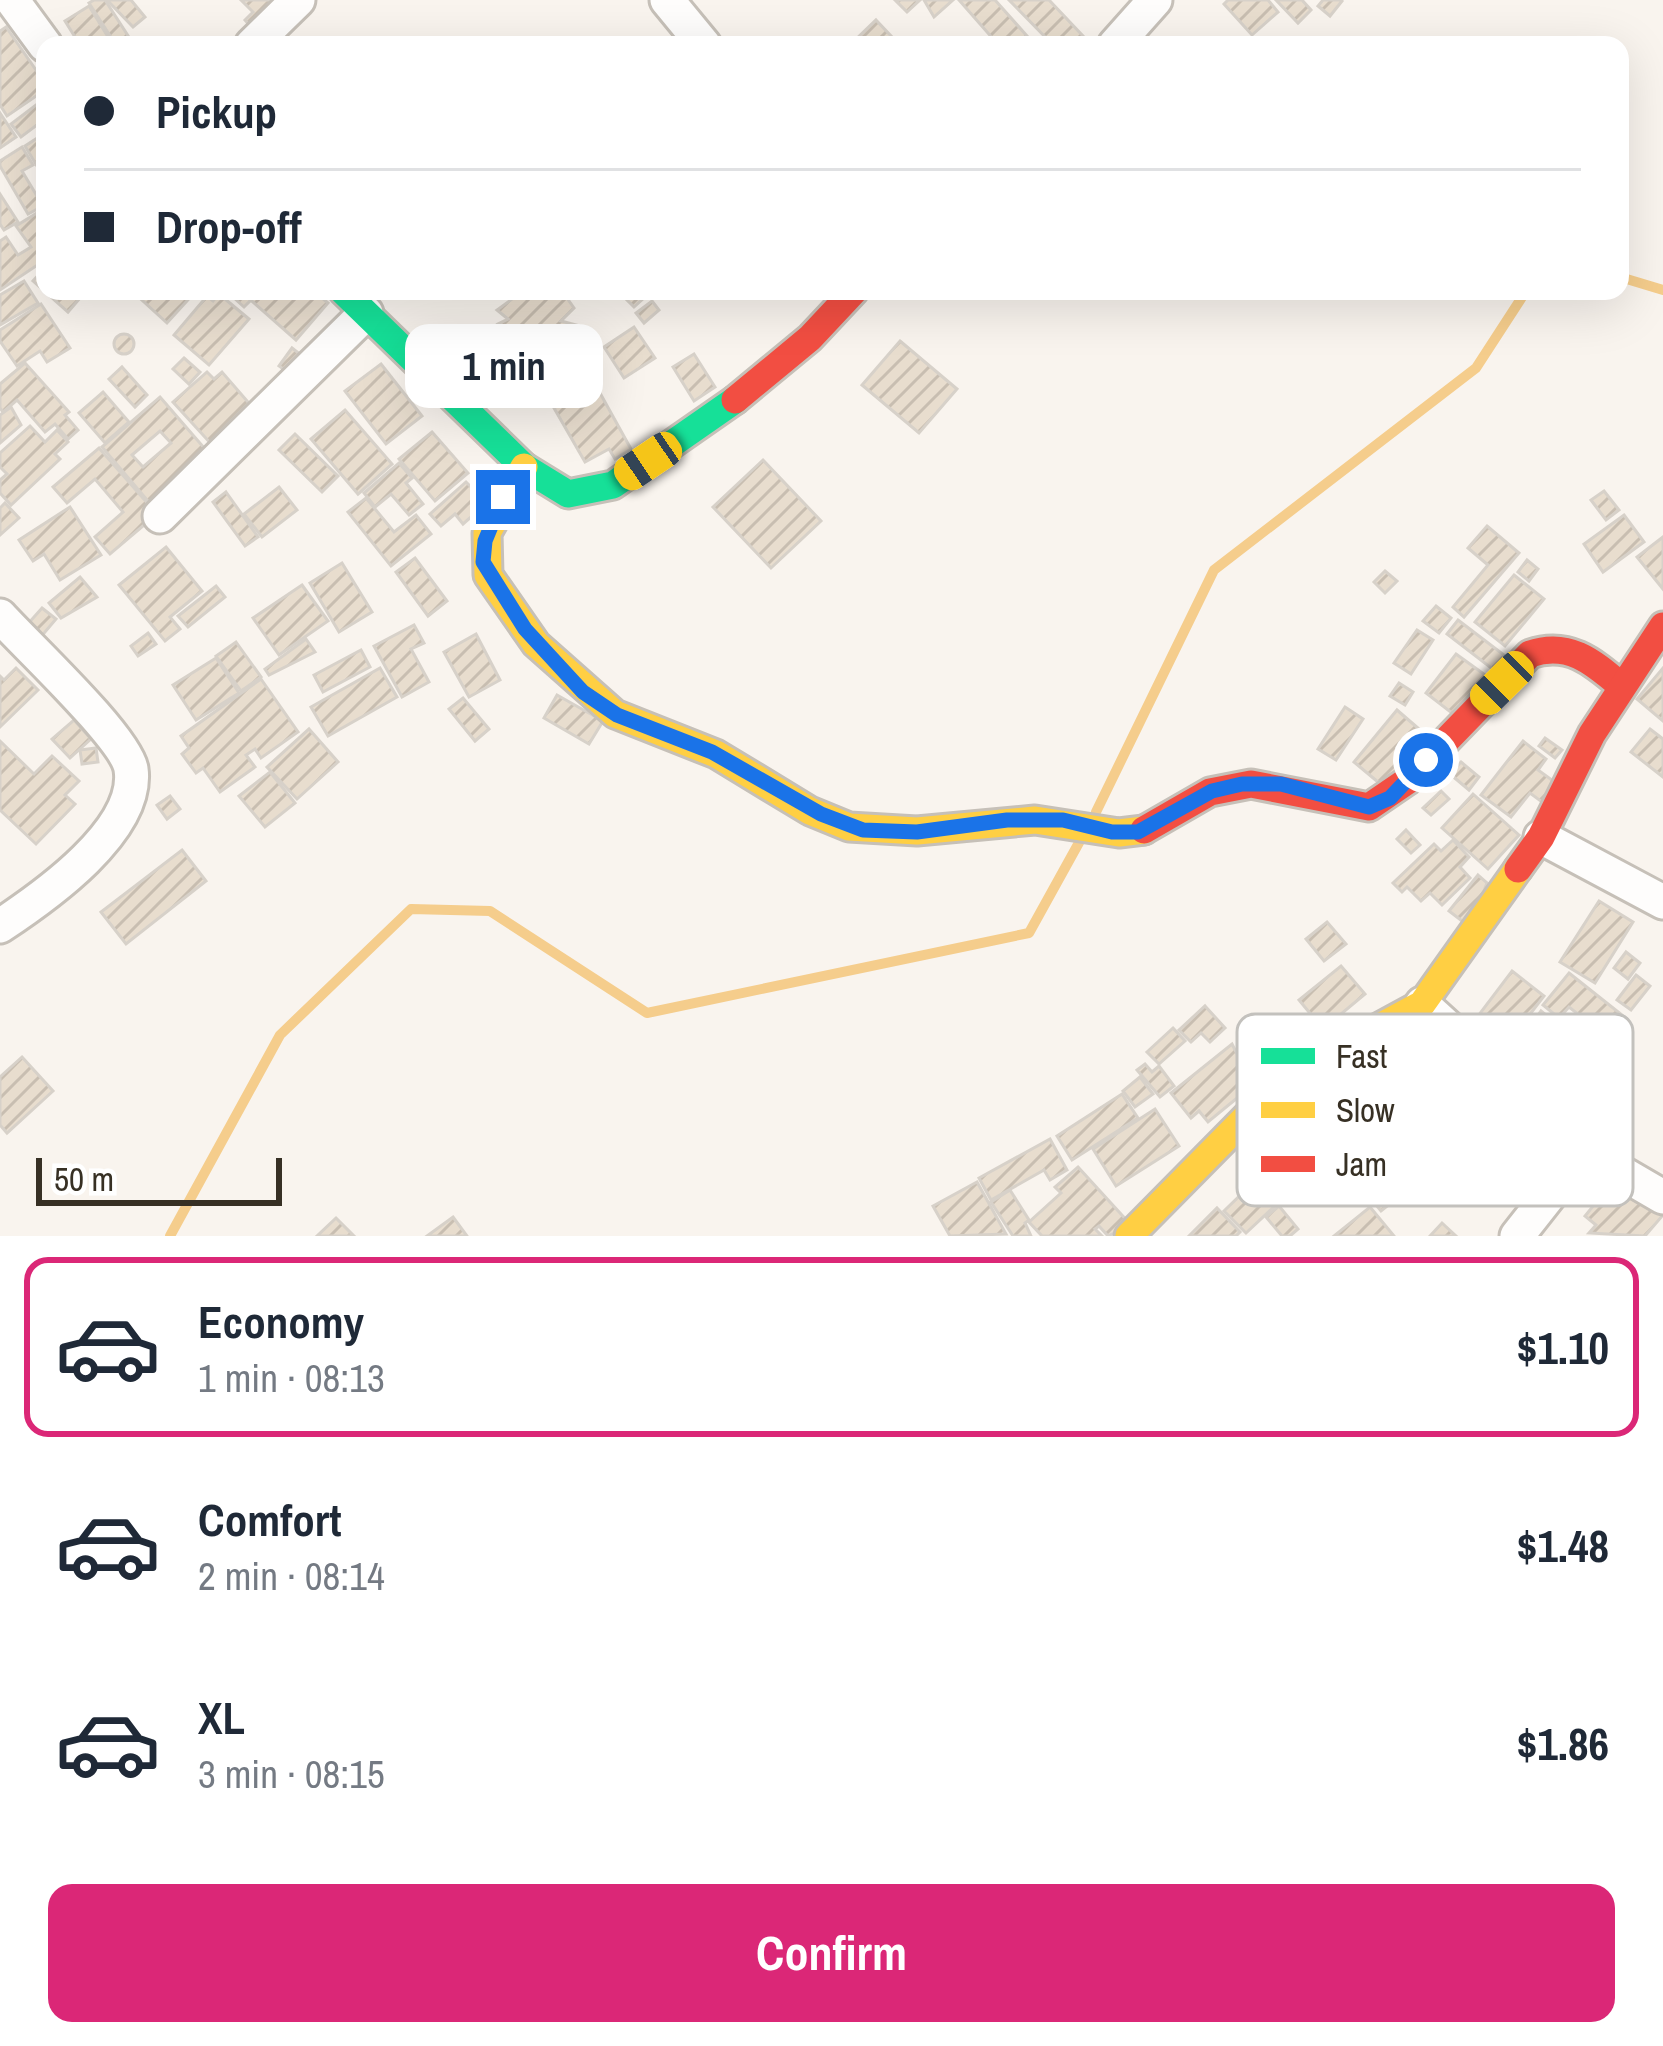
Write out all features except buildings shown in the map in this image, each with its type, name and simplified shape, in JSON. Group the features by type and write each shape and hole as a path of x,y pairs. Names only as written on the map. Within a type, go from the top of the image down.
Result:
{"street":[{"path":"12,0 38,36"},
{"path":"261,36 298,0"},
{"path":"668,0 697,36"},
{"path":"1122,36 1155,0"},
{"path":"160,516 354,302 524,467 568,494 611,486 700,425 802,342 845,300"},
{"path":"524,467 503,497 485,541 483,562 525,629 553,661 583,692 617,715 712,752 821,814 863,830 917,832 1007,820 1063,820 1112,832 1138,832 1198,797 1242,784 1281,784 1369,807 1407,782 1530,654 1551,645 1573,649 1620,685"},
{"path":"0,616 98,720 131,766 130,794 110,832 81,864 0,926"},
{"path":"1403,1014 1422,1004 1541,837 1620,685 1663,626"},
{"path":"1541,837 1663,902"},
{"path":"1422,1004 1433,1014"},
{"path":"1129,1236 1237,1126"},
{"path":"1633,1180 1663,1198"},
{"path":"1517,1236 1540,1206"}],"waterway":[{"path":"1629,280 1663,290"},
{"path":"1096,812 1214,570 1476,368 1520,300"},
{"path":"170,1236 280,1035 411,909 490,911 647,1013 1029,933 1081,839"}],"traffic: fast":[{"path":"352,300 524,467 568,494 613,485 735,400"}],"traffic: slow":[{"path":"524,467 487,533 488,575 536,644 615,714 716,754 810,811 849,827 917,831 1035,820 1119,833 1144,830"},
{"path":"1404,1014 1422,1004 1518,869"},
{"path":"1129,1236 1237,1127"}],"traffic: jam":[{"path":"735,400 810,338 846,300"},
{"path":"1518,869 1541,837 1592,734 1663,626"},
{"path":"1144,830 1210,792 1251,784 1369,807 1407,781 1530,654 1568,652 1589,661 1620,685"}],"route":[{"path":"503,497 485,541 483,562 525,629 583,692 617,715 712,752 821,814 863,830 917,832 1007,820 1063,820 1112,832 1138,832 1212,791 1242,784 1281,784 1369,807 1390,798 1426,760"}]}
